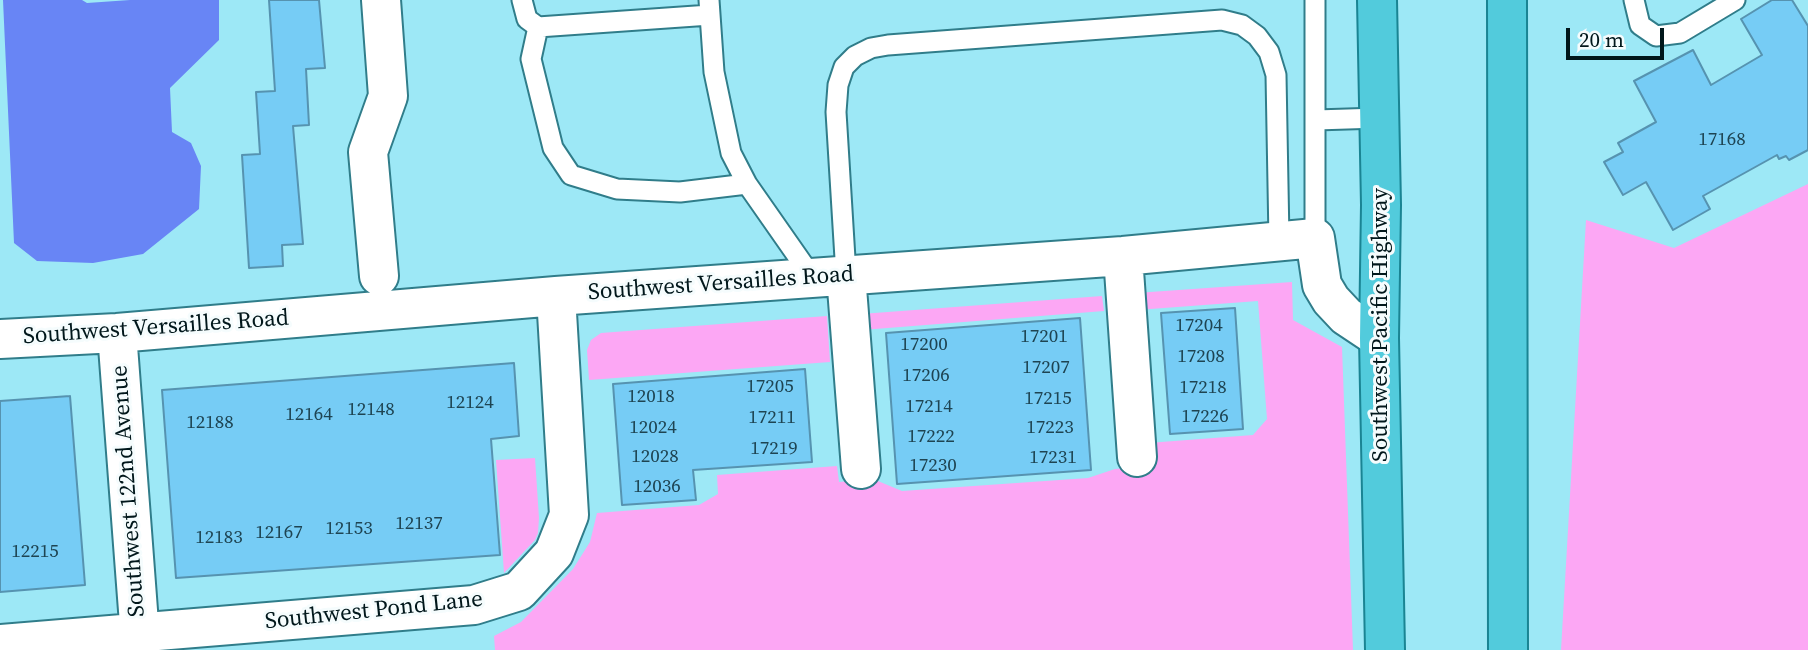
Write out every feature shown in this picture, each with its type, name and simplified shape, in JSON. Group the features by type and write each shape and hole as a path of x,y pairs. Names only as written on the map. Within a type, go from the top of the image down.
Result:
{"highway":[{"name":"Southwest Pacific Highway","path":"1377,0 1381,205 1379,338 1385,650"},
{"path":"1507,0 1508,650"}],"street":[{"path":"379,276 368,152 388,96 381,0"},
{"path":"1297,239 1331,300 1352,321 1379,338"},
{"name":"Southwest Versailles Road","path":"0,339 1123,256 1297,239"},
{"path":"1123,256 1137,457"},
{"path":"829,276 861,470"},
{"name":"Southwest Pond Lane","path":"0,644 141,642 474,605 519,591 554,553 569,515 556,296"},
{"name":"Southwest 122nd Avenue","path":"117,332 141,642"}],"lane":[{"path":"522,0 527,19 538,27 709,7 714,72 731,153 747,184 829,276"},
{"path":"1297,239 1316,120 1315,0"},
{"path":"1634,0 1640,25 1656,36 1680,33 1735,0"},
{"path":"829,276 838,85 844,67 855,56 871,48 888,45 1222,20 1242,25 1257,36 1269,52 1276,75 1297,239"},
{"path":"538,27 531,59 553,148 571,175 617,189 680,192 747,184"},
{"path":"1316,120 1379,118"}],"shaded area":[{"path":"1808,184 1808,650 1561,650 1586,220 1674,248"},
{"path":"1292,282 1293,320 1342,347 1353,650 495,650 494,636 521,622 573,569 590,542 597,513 699,505 718,494 717,475 837,466 839,482 873,479 902,491 1088,478 1115,469 1148,466 1148,443 1253,435 1267,419 1258,301 1137,310 1136,293"},
{"path":"1102,296 1104,311 862,330 861,314"},
{"path":"827,316 830,362 589,380 587,350 591,340 601,333"},
{"path":"535,458 538,533 535,540 504,573 496,460"}],"water":[{"path":"3,0 82,0 87,3 219,0 219,40 170,88 172,132 191,143 201,166 199,209 143,254 93,263 37,261 14,243"}],"building":[{"path":"269,0 319,0 325,68 306,69 309,125 293,126 303,244 282,245 283,266 249,268 242,155 260,154 256,92 275,91"},
{"path":"1772,0 1792,0 1808,26 1808,150 1789,160 1786,156 1779,159 1777,155 1703,196 1710,209 1673,230 1646,182 1623,195 1604,162 1623,152 1618,143 1656,122 1634,81 1693,50 1711,85 1762,55 1741,19"},
{"path":"1235,308 1243,429 1170,434 1161,313"},
{"path":"1080,318 1091,470 897,484 886,333"},
{"path":"514,363 519,436 491,439 500,555 176,578 162,390"},
{"path":"805,369 812,462 693,470 696,500 622,505 613,384"},
{"path":"70,396 85,585 0,592 0,401"}]}
